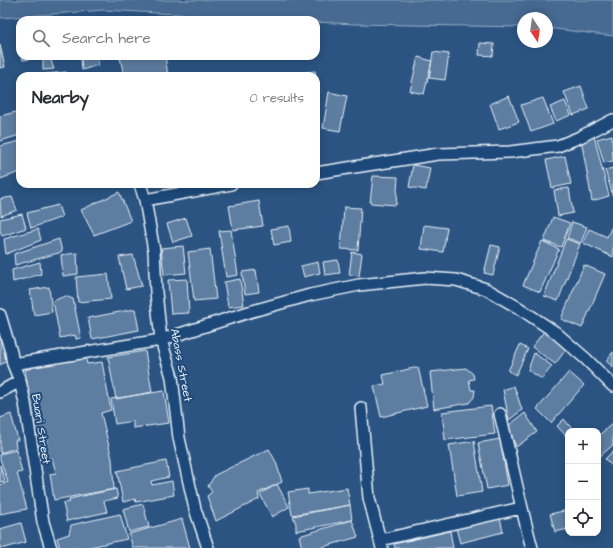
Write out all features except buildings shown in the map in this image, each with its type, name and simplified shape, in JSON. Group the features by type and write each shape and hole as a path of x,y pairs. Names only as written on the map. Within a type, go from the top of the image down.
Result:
{"street":[{"path":"320,172 438,154 510,152 558,146 580,137 613,120"},
{"name":"Abass Street","path":"141,188 145,200 154,251 156,292 161,340 172,377 180,438 195,509 208,548"},
{"path":"145,200 209,188"},
{"path":"13,364 161,340 249,312 310,295 359,285 425,278 456,280 486,289 555,332 586,359 613,386"},
{"name":"Buari Street","path":"0,315 13,364 20,381 43,522 51,548"},
{"path":"0,392 20,381"},
{"path":"362,408 369,498 381,544 521,508"},
{"path":"500,414 521,508 532,548"}],"shaded area":[{"path":"0,0 613,0 613,36 553,29 553,12 517,12 517,27 354,24 320,22 320,16 212,16 104,10 0,18"}]}
